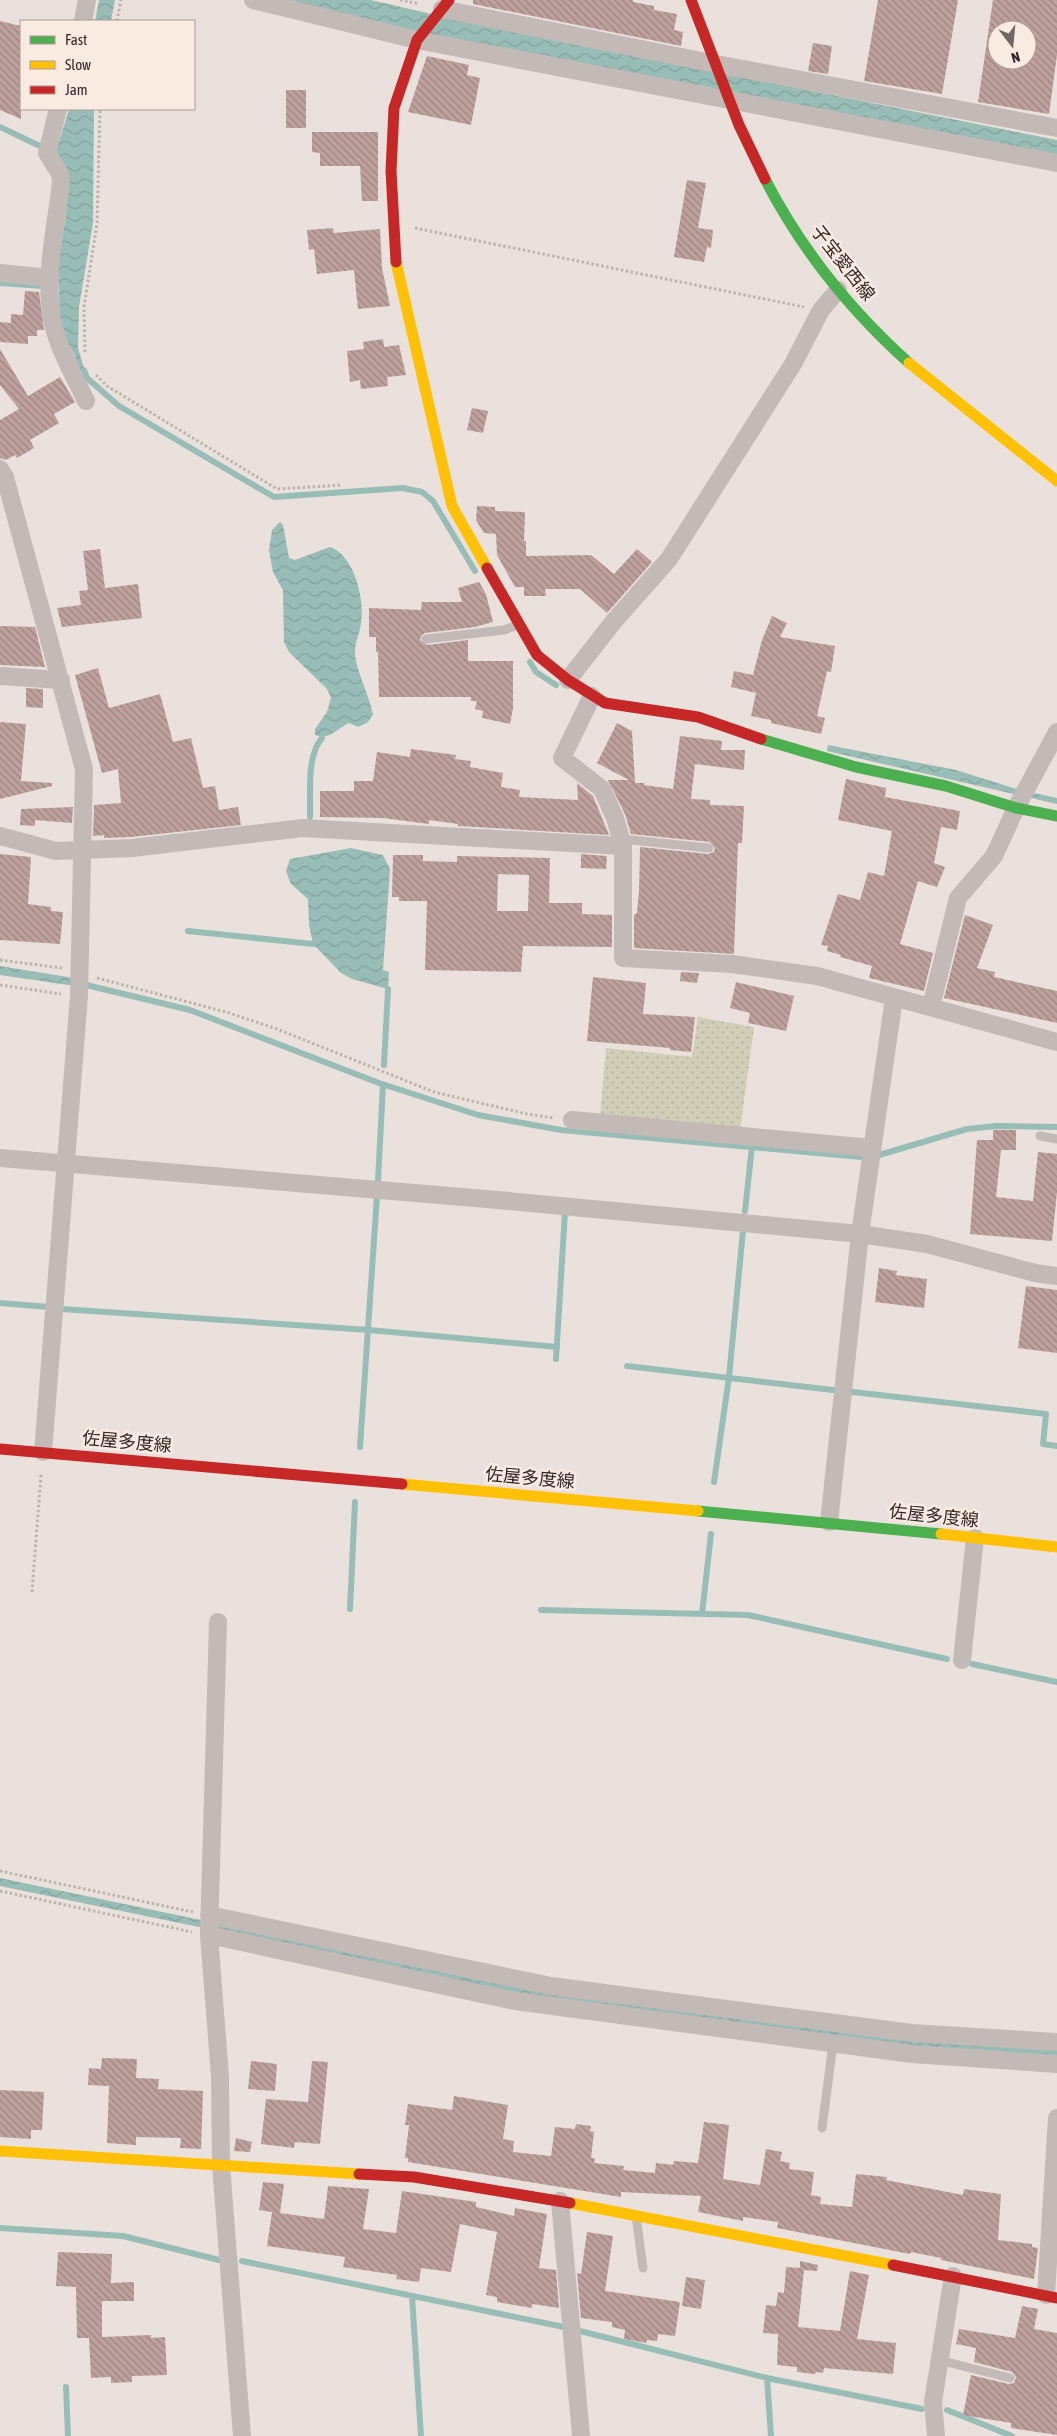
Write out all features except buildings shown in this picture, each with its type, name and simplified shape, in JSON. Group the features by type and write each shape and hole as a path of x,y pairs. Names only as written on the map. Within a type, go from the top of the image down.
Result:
{"street":[{"path":"83,20 87,0"},
{"path":"253,0 418,38 1057,163"},
{"name":"子宝愛西線","path":"691,0 728,99 758,166 783,211 815,260 838,290 878,334 914,366 1057,480"},
{"path":"1057,125 717,66 443,7 418,38 394,108 391,171 396,267 452,506 536,655 568,680 605,703 698,717 785,747 856,767 946,786 1021,799 1057,816"},
{"path":"58,110 48,150 60,174 61,182 50,278 53,324 86,401"},
{"path":"0,273 50,278"},
{"path":"568,680 614,621 669,559 793,364 821,310 838,290"},
{"path":"0,469 5,477 84,769 80,981 43,1452"},
{"path":"0,676 61,680"},
{"path":"592,696 562,758 602,789 615,818 622,842 623,958 732,964 817,976 1057,1042"},
{"path":"931,1007 958,898 994,856 1021,799 1057,732"},
{"path":"0,836 56,851 132,848 303,828 622,842"},
{"path":"829,1522 860,1234 894,998"},
{"path":"572,1120 872,1148"},
{"path":"0,1158 498,1200 860,1234 927,1244 1035,1273 1057,1276"},
{"name":"佐屋多度線","path":"0,1449 829,1522 1057,1547"},
{"path":"962,1660 975,1538"},
{"path":"218,1622 209,1925 220,2076 222,2166 242,2436"},
{"path":"209,1925 505,1999 548,1996 834,2034 912,2054 1057,2064"},
{"path":"834,2034 912,2033 1057,2042"},
{"path":"0,2151 414,2177 636,2214 1051,2296 1057,2118"},
{"path":"560,2200 581,2436"},
{"path":"936,2436 933,2402 953,2276"}],"lane":[{"path":"426,640 504,630 518,625"},
{"path":"622,842 709,848"},
{"path":"1040,1136 1057,1139"},
{"path":"822,2128 834,2034"},
{"path":"636,2214 643,2268"},
{"path":"939,2360 1010,2378"}],"path":[{"path":"117,20 121,0"},
{"path":"87,357 84,350 84,307 97,224 100,110"},
{"path":"393,223 821,310"},
{"path":"92,372 107,386 277,489 342,485"},
{"path":"0,960 80,981 226,1012 277,1029 434,1092 527,1114 572,1120"},
{"path":"0,985 80,981"},
{"path":"32,1592 43,1452"},
{"path":"0,1872 209,1925"},
{"path":"0,1891 209,1925"}],"shaded area":[{"path":"698,1017 754,1027 740,1130 600,1117 606,1048 692,1057"}],"water":[{"path":"99,0 115,0 111,20 95,20"},
{"path":"283,0 371,0 440,16 1057,140 1057,156 425,35"},
{"path":"69,110 94,110 93,223 79,307 78,348 87,378 83,379 74,354 60,329 58,266 66,214 56,152"},
{"path":"280,522 283,525 289,558 295,560 330,547 346,559 356,579 362,613 355,648 356,659 373,715 367,723 358,727 349,723 329,735 315,735 315,729 327,712 331,698 327,689 289,652 284,642 283,590 273,572 269,550 272,530"},
{"path":"828,745 956,770 1020,790 1057,798 1057,804 827,751"},
{"path":"351,848 383,855 390,869 383,970 389,972 388,989 352,979 341,973 313,944 309,925 308,899 291,884 286,871 290,859"},
{"path":"0,966 89,982 88,985 75,986 0,975"},
{"path":"0,1878 560,1995 1057,2049 1057,2056 908,2048 554,2000 0,1886"}],"waterway":[{"path":"0,127 46,149"},
{"path":"0,283 42,286"},
{"path":"84,370 87,378 119,406 274,497 403,488 422,492 433,501 475,571"},
{"path":"530,662 536,672 556,685"},
{"path":"310,817 311,765 317,746 322,738"},
{"path":"188,931 313,944"},
{"path":"82,984 190,1010 379,1083 478,1115 561,1130 861,1157"},
{"path":"384,1065 388,989"},
{"path":"378,1181 383,1085"},
{"path":"879,1155 967,1129 996,1126 1057,1127"},
{"path":"745,1211 752,1146"},
{"path":"360,1447 377,1196"},
{"path":"556,1359 565,1212"},
{"path":"714,1482 729,1377 743,1231"},
{"path":"0,1303 49,1307"},
{"path":"62,1309 369,1330 557,1347"},
{"path":"627,1366 833,1390"},
{"path":"853,1392 1046,1414 1043,1444 1057,1446"},
{"path":"350,1609 355,1502"},
{"path":"702,1614 711,1534"},
{"path":"541,1610 748,1615 947,1659"},
{"path":"972,1664 1057,1682"},
{"path":"0,2228 123,2236 219,2260"},
{"path":"242,2261 564,2327 767,2378 922,2409"},
{"path":"412,2296 421,2436"},
{"path":"767,2378 771,2436"},
{"path":"66,2387 68,2436"},
{"path":"947,2410 1012,2436"}],"traffic: fast":[{"path":"765,179 795,230 829,278 867,322 909,363"},
{"path":"761,739 856,767 946,786 1016,808 1057,816"},
{"path":"698,1511 941,1534"}],"traffic: slow":[{"path":"396,262 452,506 487,568"},
{"path":"909,363 1057,481"},
{"path":"402,1484 698,1511"},
{"path":"941,1534 1057,1547"},
{"path":"0,2151 359,2174"},
{"path":"570,2203 893,2265"}],"traffic: jam":[{"path":"396,262 391,171 394,108 417,40 449,0"},
{"path":"691,0 739,125 765,179"},
{"path":"487,568 537,655 568,680 605,703 698,717 761,739"},
{"path":"0,1449 402,1484"},
{"path":"359,2174 414,2177 570,2203"},
{"path":"893,2265 1057,2298"}]}
